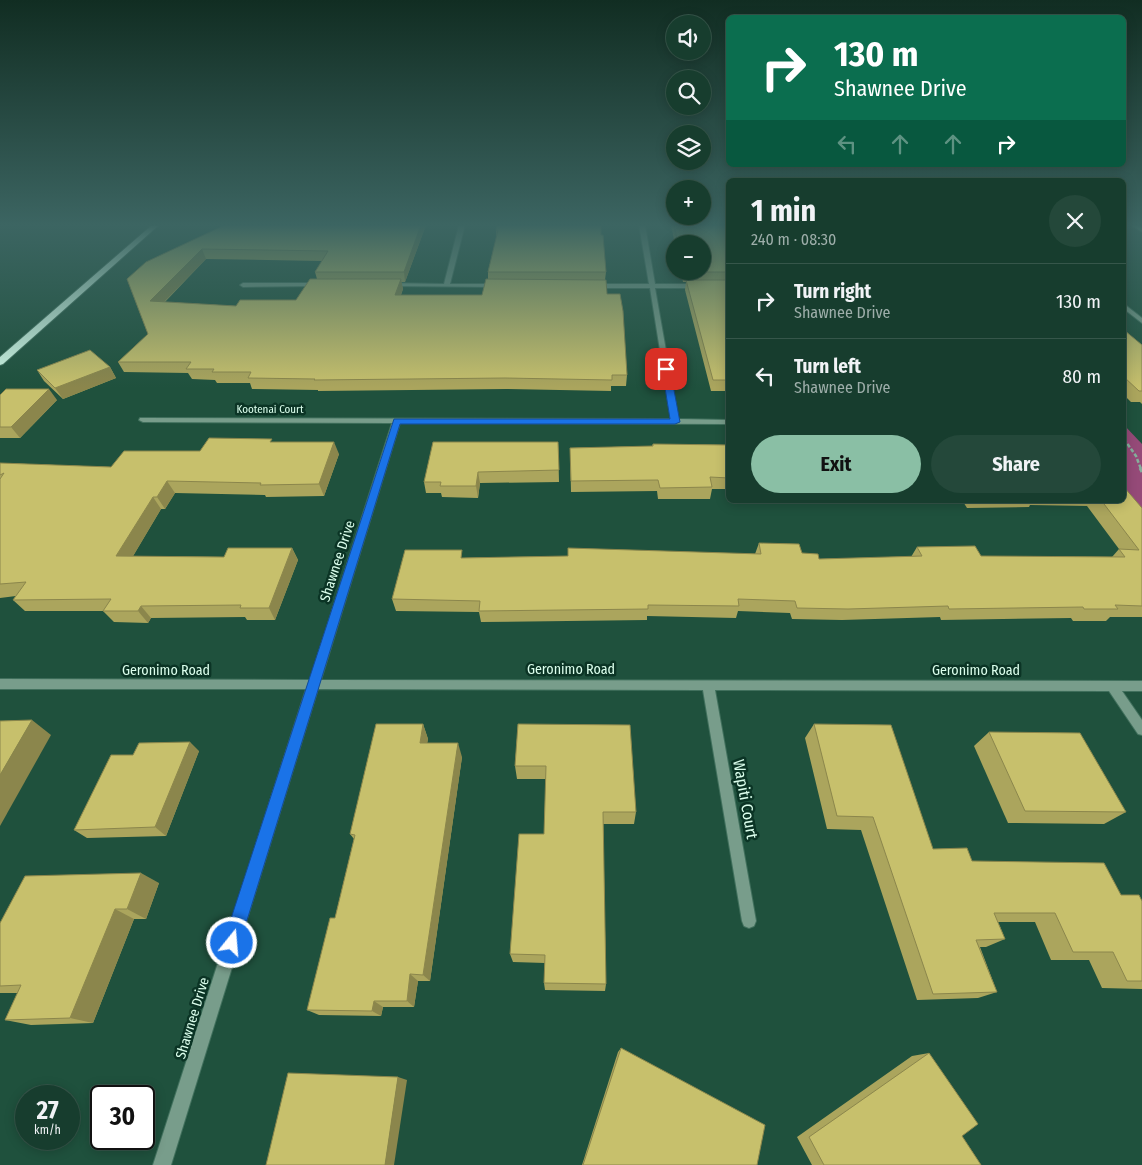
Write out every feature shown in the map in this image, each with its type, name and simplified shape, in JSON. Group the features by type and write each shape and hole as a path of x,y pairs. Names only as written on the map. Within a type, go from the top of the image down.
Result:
{"highway":[{"path":"0,362 94,279"}],"street":[{"path":"446,286 448,279"},
{"path":"650,279 675,422"},
{"path":"243,285 330,286"},
{"path":"378,286 505,286"},
{"path":"584,286 709,286"},
{"path":"1126,308 1142,321"},
{"name":"Kootenai Court","path":"143,420 397,421"},
{"path":"397,421 726,422"},
{"name":"Shawnee Drive","path":"162,1165 397,421"},
{"name":"Geronimo Road","path":"0,684 1142,686"},
{"name":"Wapiti Court","path":"708,684 749,921"},
{"path":"1112,686 1142,730"}],"path":[{"path":"1126,442 1136,456 1142,472"}],"shaded area":[{"path":"1126,427 1142,444 1142,524 1126,503"}],"building":[{"path":"127,279 172,279 150,301 236,306 240,300 296,300 310,279 401,279 395,295 482,295 486,279 606,280 607,294 620,294 623,311 627,375 612,375 612,380 505,378 314,380 248,378 251,372 212,372 214,369 186,369 191,362 118,362 148,334"},
{"path":"686,280 726,280 726,380 713,380"},
{"path":"1126,332 1142,345 1142,391 1139,391 1126,379"},
{"path":"90,350 110,367 55,388 37,370"},
{"path":"6,389 49,389 11,427 0,427 0,395"},
{"path":"209,438 272,439 270,442 334,442 319,484 260,485 261,483 167,481 157,497 153,497 116,556 224,557 228,548 292,548 269,608 240,608 241,605 141,606 138,611 103,611 111,599 13,600 26,582 0,584 0,479 4,473 0,475 0,463 111,467 124,451 200,451"},
{"path":"433,442 558,442 559,470 478,472 476,486 440,486 441,482 424,482"},
{"path":"653,444 726,445 726,478 710,477 712,487 660,488 658,480 571,481 570,448 653,446"},
{"path":"1126,489 1142,508 1142,606 1115,605 1118,609 1084,609 1083,607 949,609 948,606 848,609 797,608 795,601 738,599 739,606 648,605 648,609 479,611 480,601 392,599 405,550 462,550 461,558 568,556 568,548 761,554 759,543 799,544 802,553 818,554 819,559 922,556 917,547 975,546 981,556 1125,557 1119,549 1139,550 1103,503 1126,503"},
{"path":"32,720 0,775 0,721"},
{"path":"376,724 423,724 420,743 458,743 423,975 410,974 407,1001 374,1001 372,1011 307,1010 330,918 335,918 355,835 350,834"},
{"path":"518,724 630,725 636,812 603,812 606,984 544,983 545,955 510,954 519,834 544,834 546,766 515,766"},
{"path":"814,724 891,725 933,849 967,848 972,861 1104,863 1121,895 1139,895 1142,901 1142,981 1127,981 1113,952 1073,952 1055,913 994,913 1005,939 976,940 997,992 933,994 873,817 837,816"},
{"path":"989,732 1080,733 1126,812 1025,811"},
{"path":"190,742 155,827 74,830 111,755 133,755 139,743"},
{"path":"141,873 127,909 115,909 70,1018 5,1020 21,985 0,986 0,923 25,876"},
{"path":"621,1048 765,1125 757,1165 583,1165"},
{"path":"929,1053 978,1124 962,1136 981,1165 824,1165 809,1137"},
{"path":"288,1073 398,1077 385,1165 266,1165"}],"route":[{"path":"232,943 397,421 675,422 666,369"}]}
